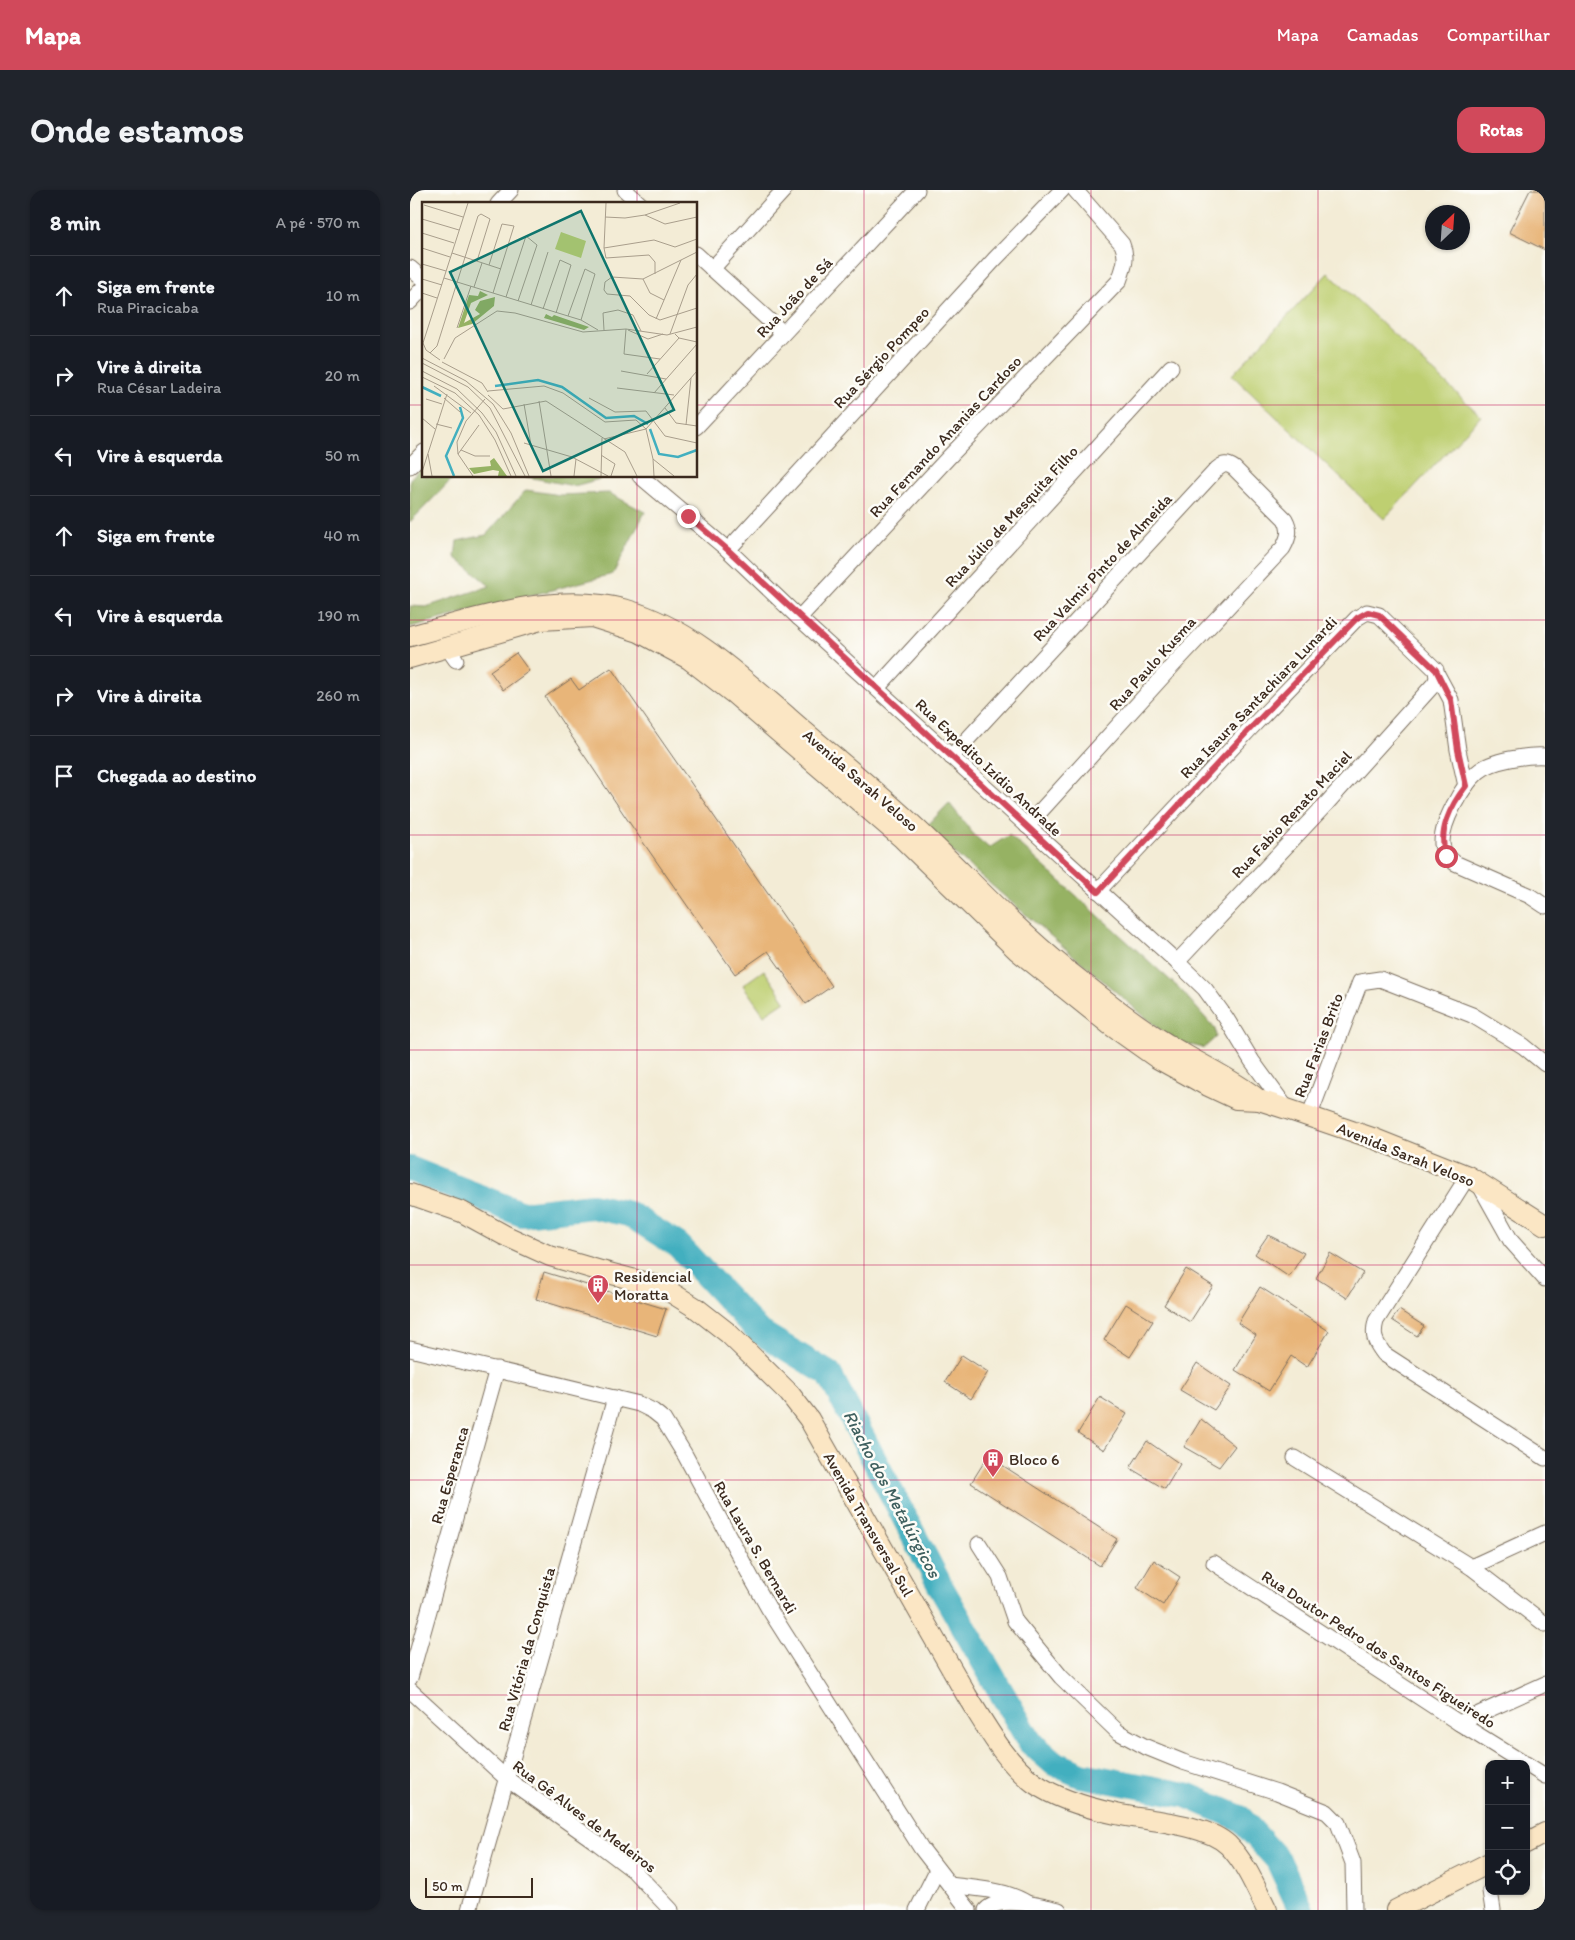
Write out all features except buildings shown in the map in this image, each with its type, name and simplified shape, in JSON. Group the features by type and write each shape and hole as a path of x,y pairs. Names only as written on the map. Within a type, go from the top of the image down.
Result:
{"main road":[{"name":"Avenida Sarah Veloso","path":"410,636 515,608 567,602 600,603 629,610 679,632 744,679 914,826 1023,932 1063,967 1166,1044 1240,1084 1259,1100"},
{"name":"Avenida Sarah Veloso","path":"410,658 452,653 541,620 592,617 639,632 672,648 689,658 733,693 903,839 1018,951 1109,1024 1157,1058 1236,1100 1259,1100 1287,1108 1375,1138 1473,1179 1545,1225"},
{"name":"Avenida Transversal Sul","path":"410,1194 462,1212 504,1235 550,1256 601,1272 658,1286 696,1308 728,1333 789,1393 809,1419 967,1696 989,1731 1014,1764 1034,1783 1061,1798 1114,1814 1185,1827 1206,1834 1226,1844 1240,1857 1267,1910"},
{"path":"1530,1842 1545,1834"},
{"path":"1396,1910 1485,1871"}],"street":[{"path":"500,202 511,190"},
{"path":"712,269 784,190"},
{"name":"Rua João de Sá","path":"698,425 917,190"},
{"name":"Rua Sérgio Pompeo","path":"728,550 994,260 1062,190"},
{"name":"Rua Fernando Ananias Cardoso","path":"799,618 948,458 1118,281 1124,267 1126,254 1122,244 1075,190"},
{"path":"698,256 783,333"},
{"path":"410,268 422,278"},
{"path":"410,302 422,288"},
{"name":"Rua Júlio de Mesquita Filho","path":"878,688 1171,366"},
{"path":"410,466 422,454"},
{"name":"Rua Valmir Pinto de Almeida","path":"951,756 1221,466 1229,465 1234,468 1285,519"},
{"name":"Rua Expedito Izídio Andrade","path":"645,478 728,550 799,618 878,688 1205,989 1221,1010 1252,1061 1287,1108"},
{"name":"Rua Paulo Kusma","path":"1027,826 1174,664 1283,548 1288,540 1289,532 1285,519"},
{"name":"Rua Isaura Santachiara Lunardi","path":"1098,892 1248,731 1363,614 1373,613 1379,615 1429,663 1437,674 1451,700 1458,750 1466,786"},
{"name":"Rua Fabio Renato Maciel","path":"1177,962 1430,690 1435,683 1437,674"},
{"path":"1545,756 1505,760 1478,771 1460,794 1444,826 1442,845 1446,856 1455,863 1530,896 1545,906"},
{"name":"Rua Farias Brito","path":"1310,1117 1360,982 1380,979 1472,1015 1524,1046 1545,1064"},
{"path":"1545,1278 1511,1241 1473,1179 1376,1321 1373,1334 1384,1354 1545,1458"},
{"name":"Rua Laura S. Bernardi","path":"410,1349 639,1404 663,1419 685,1455 760,1594 921,1848 969,1910"},
{"name":"Rua Esperanca","path":"410,1678 497,1369"},
{"name":"Rua Vitória da Conquista","path":"469,1910 615,1398"},
{"path":"1295,1458 1471,1567 1545,1624"},
{"path":"1471,1567 1545,1533"},
{"path":"979,1544 1000,1577 1015,1621 1061,1677 1118,1732 1146,1747 1176,1759 1277,1792 1327,1812 1338,1823 1352,1863 1354,1910"},
{"name":"Rua Doutor Pedro dos Santos Figueiredo","path":"1214,1563 1458,1723 1519,1760"},
{"path":"1458,1723 1545,1684"},
{"name":"Rua Gê Alves de Medeiros","path":"410,1690 507,1779 632,1870 672,1910"},
{"name":"Rua Doutor Pedro dos Santos Figueiredo","path":"1530,1767 1545,1776"},
{"path":"917,1910 937,1870"},
{"path":"950,1885 1006,1893 1018,1897 1027,1903"},
{"path":"1491,1895 1493,1910"},
{"path":"986,1910 993,1904 1027,1903 1059,1910"}],"green space":[{"path":"1328,273 1481,416 1384,519 1232,375"},
{"path":"422,466 422,478 453,478 410,522 410,479"},
{"path":"533,478 601,478 574,486"},
{"path":"526,490 560,495 609,493 645,512 613,574 410,627 410,606 426,607 490,586 455,557 457,541 486,535"},
{"path":"949,803 975,836 989,848 1009,835 1181,990 1215,1029 1216,1037 1204,1048 1173,1041 925,828"},
{"path":"764,970 785,1001 764,1015 743,985"}],"waterway":[{"name":"Riacho dos Metalúrgicos","path":"410,1169 522,1214 592,1206 629,1214 678,1245 758,1331 829,1374 943,1591 1030,1742 1054,1763 1081,1775 1186,1795 1240,1818 1278,1860 1301,1910"}],"place":[{"name":"Residencial Moratta","path":"598,1304"},
{"name":"Bloco 6","path":"993,1478"}],"route":[{"path":"688,516 728,550 799,618 878,688 1098,892 1248,731 1357,618 1368,612 1379,615 1436,670 1451,700 1458,750 1466,786 1444,826 1442,845 1446,856"}]}
